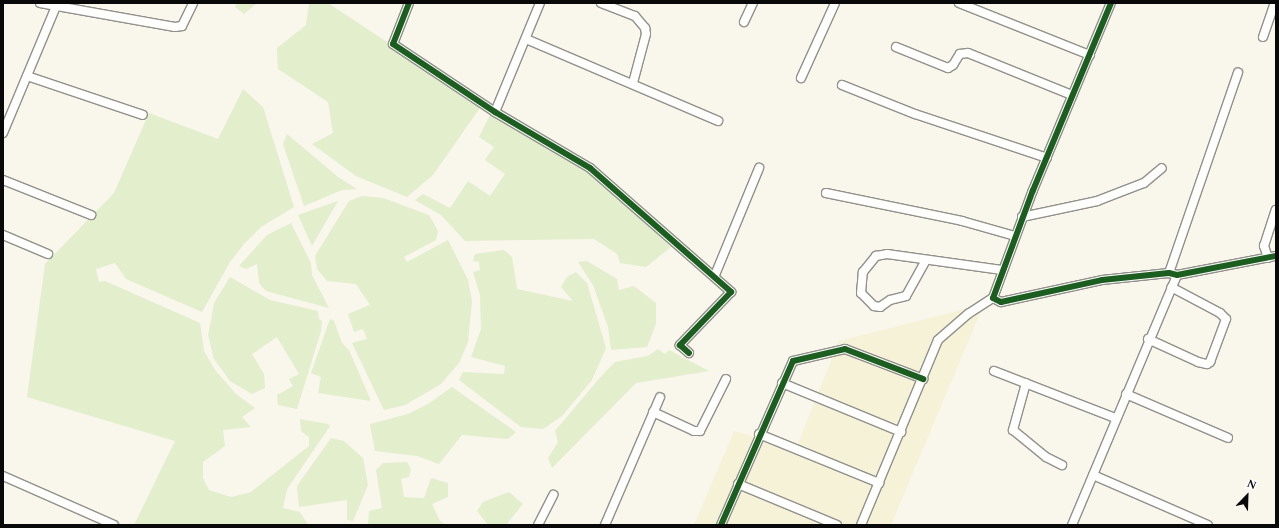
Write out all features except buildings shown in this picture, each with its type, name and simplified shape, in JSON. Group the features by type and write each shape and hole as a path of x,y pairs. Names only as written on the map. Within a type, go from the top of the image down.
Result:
{"street":[{"path":"40,3 56,6 74,6 182,26 193,3"},
{"path":"409,3 393,44 495,112 590,168 674,244 715,275 731,292 680,345 689,353"},
{"path":"495,112 540,3"},
{"path":"601,3 635,16 644,28 646,34 633,83"},
{"path":"744,22 753,3"},
{"path":"801,78 835,3"},
{"path":"958,3 1090,55"},
{"path":"861,525 938,340 951,327 993,298 1022,217 1048,158 1072,95 1111,3"},
{"path":"1263,37 1275,3"},
{"path":"3,133 56,6"},
{"path":"526,39 633,83 718,121"},
{"path":"896,47 948,68 953,66 960,54 968,53 1072,95"},
{"path":"1072,525 1115,418 1171,287 1173,274 1238,73"},
{"path":"27,76 143,115"},
{"path":"842,85 915,114 1048,158"},
{"path":"715,275 759,168"},
{"path":"1022,217 1097,201 1144,183 1162,168"},
{"path":"3,180 91,215"},
{"path":"826,193 962,221 1015,236"},
{"path":"993,298 1001,302 1102,280 1173,274 1272,257 1264,246 1276,210"},
{"path":"3,236 48,254"},
{"path":"926,260 906,296 890,300 880,307 874,306 861,293 863,272 868,262 876,256 888,254 1002,270"},
{"path":"1148,339 1198,362 1207,364 1210,362 1226,319 1171,287"},
{"path":"721,525 759,434 793,361 845,349 923,379"},
{"path":"994,371 1115,418"},
{"path":"653,412 700,431 704,428 726,379"},
{"path":"782,383 901,432"},
{"path":"1026,383 1013,430 1046,457 1062,465"},
{"path":"1126,394 1228,438"},
{"path":"605,525 660,397"},
{"path":"759,434 879,483"},
{"path":"1093,475 1208,525"},
{"path":"3,476 114,525"},
{"path":"738,484 837,525"},
{"path":"538,525 553,495"}],"shaded area":[{"path":"984,304 891,525 694,525 734,431 796,448 839,341"}],"green space":[{"path":"237,3 257,3 244,14 235,7"},
{"path":"309,3 328,3 482,105 433,175 407,197 356,176 312,144 333,133 328,102 278,69 277,48 306,25"},
{"path":"243,89 263,107 294,207 261,227 244,244 230,262 202,312 126,279 115,263 96,269 99,282 105,281 200,323 204,351 215,370 236,394 255,408 242,417 251,427 223,430 225,446 203,462 203,478 209,490 231,497 251,492 309,446 309,437 301,431 300,419 328,424 330,426 287,489 283,508 300,512 308,525 134,525 175,441 27,397 45,264 114,193 149,113 218,139"},
{"path":"492,111 591,174 671,247 646,267 620,263 617,254 594,239 465,241 441,215 415,200 423,194 450,208 468,181 490,196 505,174 485,160 494,147 479,137"},
{"path":"287,134 338,177 357,189 342,190 304,206 283,144"},
{"path":"362,196 383,198 429,215 438,231 436,240 404,257 407,262 448,240 468,280 472,301 468,342 459,363 441,384 405,405 384,410 352,343 367,339 363,329 354,332 348,314 370,305 356,284 327,281 317,269 315,256 349,201"},
{"path":"338,201 312,246 298,215"},
{"path":"291,223 311,263 312,275 329,308 266,291 259,283 257,264 246,269 239,266 267,235"},
{"path":"504,250 512,257 517,289 573,301 561,287 567,277 576,272 587,283 606,348 592,380 562,416 543,429 521,427 459,380 463,372 504,374 505,366 471,357 481,329 480,295 473,272 480,270 479,262 473,261 475,254"},
{"path":"587,261 617,279 619,290 634,286 656,303 656,324 647,347 611,350 608,327 593,285 578,262"},
{"path":"230,277 270,300 318,311 319,319 322,321 321,331 297,409 278,405 277,395 293,386 289,379 299,374 277,337 252,354 264,374 265,388 252,394 230,381 214,359 208,335 214,303"},
{"path":"330,319 334,321 342,343 349,350 371,401 318,393 321,377 311,373"},
{"path":"658,349 665,354 669,350 709,371 636,383 552,468 548,458 558,442 555,431 603,374 615,362 648,356"},
{"path":"452,387 516,432 508,439 462,435 439,464 417,456 375,451 370,424 408,414 428,404"},
{"path":"331,438 344,441 363,458 368,485 353,521 347,520 347,500 299,507 297,486"},
{"path":"407,462 411,469 409,477 401,479 404,497 424,498 431,478 448,483 448,497 432,504 440,521 446,525 368,525 369,511 382,508 376,470 383,463"},
{"path":"509,492 523,504 506,525 488,525 477,511 483,502"}],"cycle path":[{"path":"409,3 393,44 495,112 590,168 731,292 680,345 689,353"},
{"path":"1111,3 1033,190 993,298 1001,302 1102,280 1169,273 1177,275 1276,256"},
{"path":"721,525 793,361 845,349 923,379"}]}
